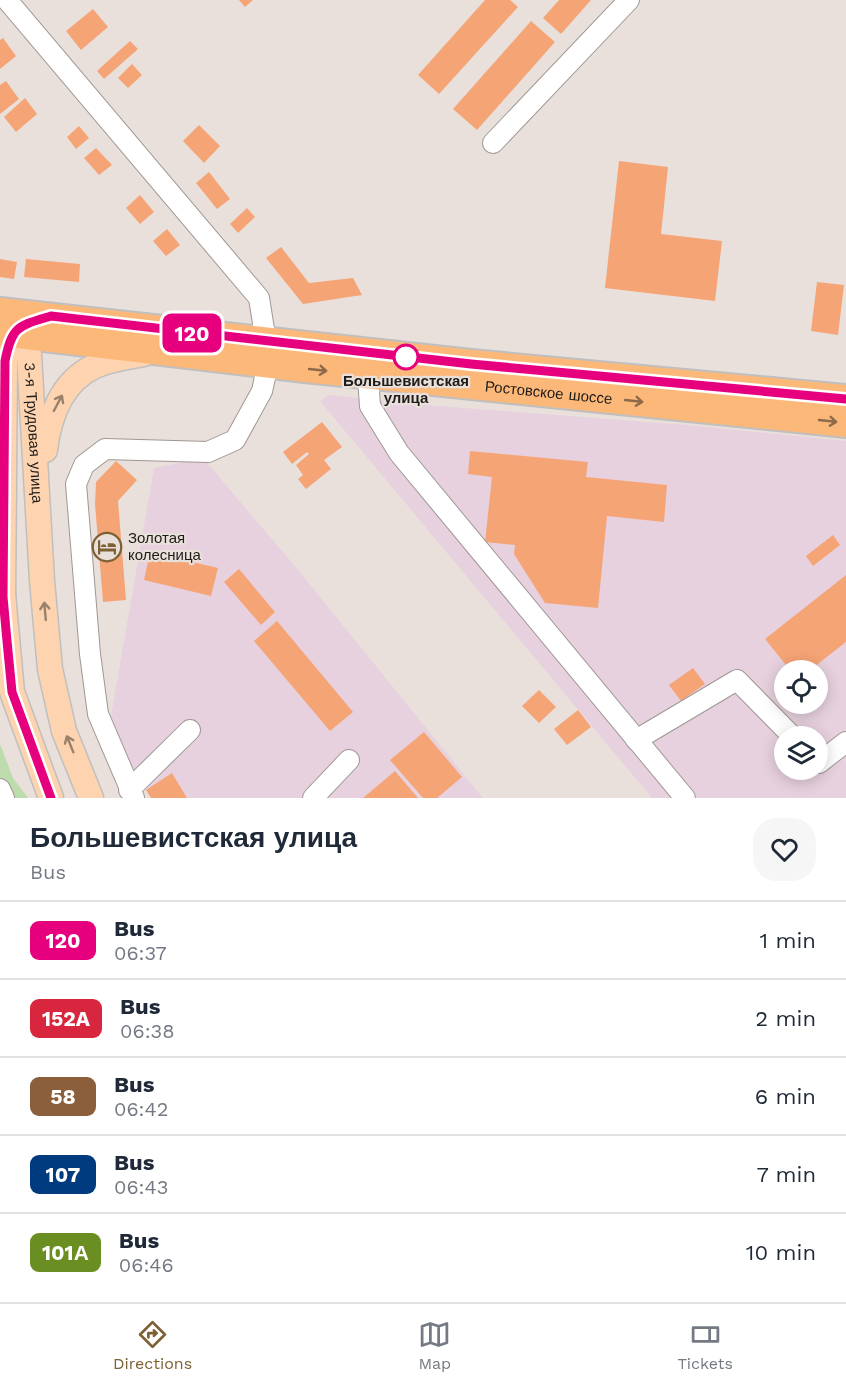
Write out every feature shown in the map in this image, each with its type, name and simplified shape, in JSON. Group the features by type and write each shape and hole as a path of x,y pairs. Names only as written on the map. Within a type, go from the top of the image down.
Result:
{"highway":[{"name":"Ростовское шоссе","path":"3,325 51,316 267,353 367,363 846,423"},
{"name":"Ростовское шоссе","path":"3,325 160,351 267,353"},
{"name":"Ростовское шоссе","path":"367,363 471,364 846,399"}],"main road":[{"name":"3-я Трудовая улица","path":"3,325 26,347 29,354 42,581 50,669 64,731 91,798"},
{"name":"3-я Трудовая улица","path":"3,325 8,348 4,374 3,597"},
{"path":"39,500 46,436 57,404 68,387 94,366 160,351"},
{"path":"0,536 6,687 51,798"}],"street":[{"path":"7,0 259,298 267,353 262,391 235,440 207,452 105,449 84,465 76,484 90,654 98,714 132,794 190,730"},
{"path":"493,143 629,0"},
{"path":"367,363 370,406 399,453 685,798"},
{"path":"636,740 737,680 782,726"},
{"path":"828,756 846,742"},
{"path":"313,798 349,760"},
{"path":"0,789 4,798"}],"shaded area":[{"path":"329,395 425,405 687,425 846,441 846,798 652,798 320,401"},
{"path":"203,458 294,565 483,798 151,798 109,727 154,468"}],"green space":[{"path":"0,744 13,778 28,798 0,798"}],"building":[{"path":"239,0 253,0 245,7"},
{"path":"485,0 510,0 518,7 439,94 418,75"},
{"path":"559,0 591,0 561,34 543,18"},
{"path":"93,9 108,27 81,50 66,31"},
{"path":"531,21 555,42 477,130 453,109"},
{"path":"3,38 16,56 0,69 0,40"},
{"path":"130,41 138,49 104,79 97,71"},
{"path":"132,64 142,75 128,88 118,78"},
{"path":"6,81 19,99 0,114 0,85"},
{"path":"25,98 37,114 16,132 4,117"},
{"path":"199,125 220,146 204,163 183,141"},
{"path":"79,126 89,138 76,149 67,137"},
{"path":"96,148 112,165 99,175 84,158"},
{"path":"619,161 668,167 661,234 722,241 715,301 605,288"},
{"path":"209,172 230,199 217,209 196,183"},
{"path":"140,195 154,212 140,224 126,208"},
{"path":"247,208 255,217 238,233 230,224"},
{"path":"167,229 180,245 166,256 153,241"},
{"path":"281,247 309,283 353,278 362,295 303,304 266,258"},
{"path":"0,259 17,262 14,279 0,277"},
{"path":"26,259 80,264 79,282 24,277"},
{"path":"817,282 844,285 838,335 811,331"},
{"path":"322,422 342,447 324,460 331,469 306,489 298,479 303,475 296,465 309,454 307,452 292,464 283,452"},
{"path":"470,451 588,462 586,477 667,485 664,522 607,516 598,608 545,603 514,554 515,545 485,542 492,477 468,474"},
{"path":"116,461 137,480 118,501 126,600 103,602 95,504 96,482"},
{"path":"833,535 840,545 813,566 806,556"},
{"path":"150,552 218,568 211,596 144,580"},
{"path":"239,569 275,612 261,625 224,582"},
{"path":"846,575 846,642 823,660 782,660 765,639"},
{"path":"277,621 353,712 330,731 254,641"},
{"path":"693,668 705,684 681,701 669,685"},
{"path":"539,690 556,707 539,723 522,706"},
{"path":"578,710 591,727 567,745 554,729"},
{"path":"424,732 462,777 437,798 423,798 390,760"},
{"path":"395,771 418,798 363,798"},
{"path":"172,773 187,798 151,798 146,790"}],"bus line":[{"name":"120","path":"51,798 12,692 3,597 4,374 5,361 13,333 23,326 51,316 471,364 846,399"}],"place":[{"name":"Большевистская улица","path":"406,357"},
{"name":"Золотая колесница","path":"107,547"}]}
